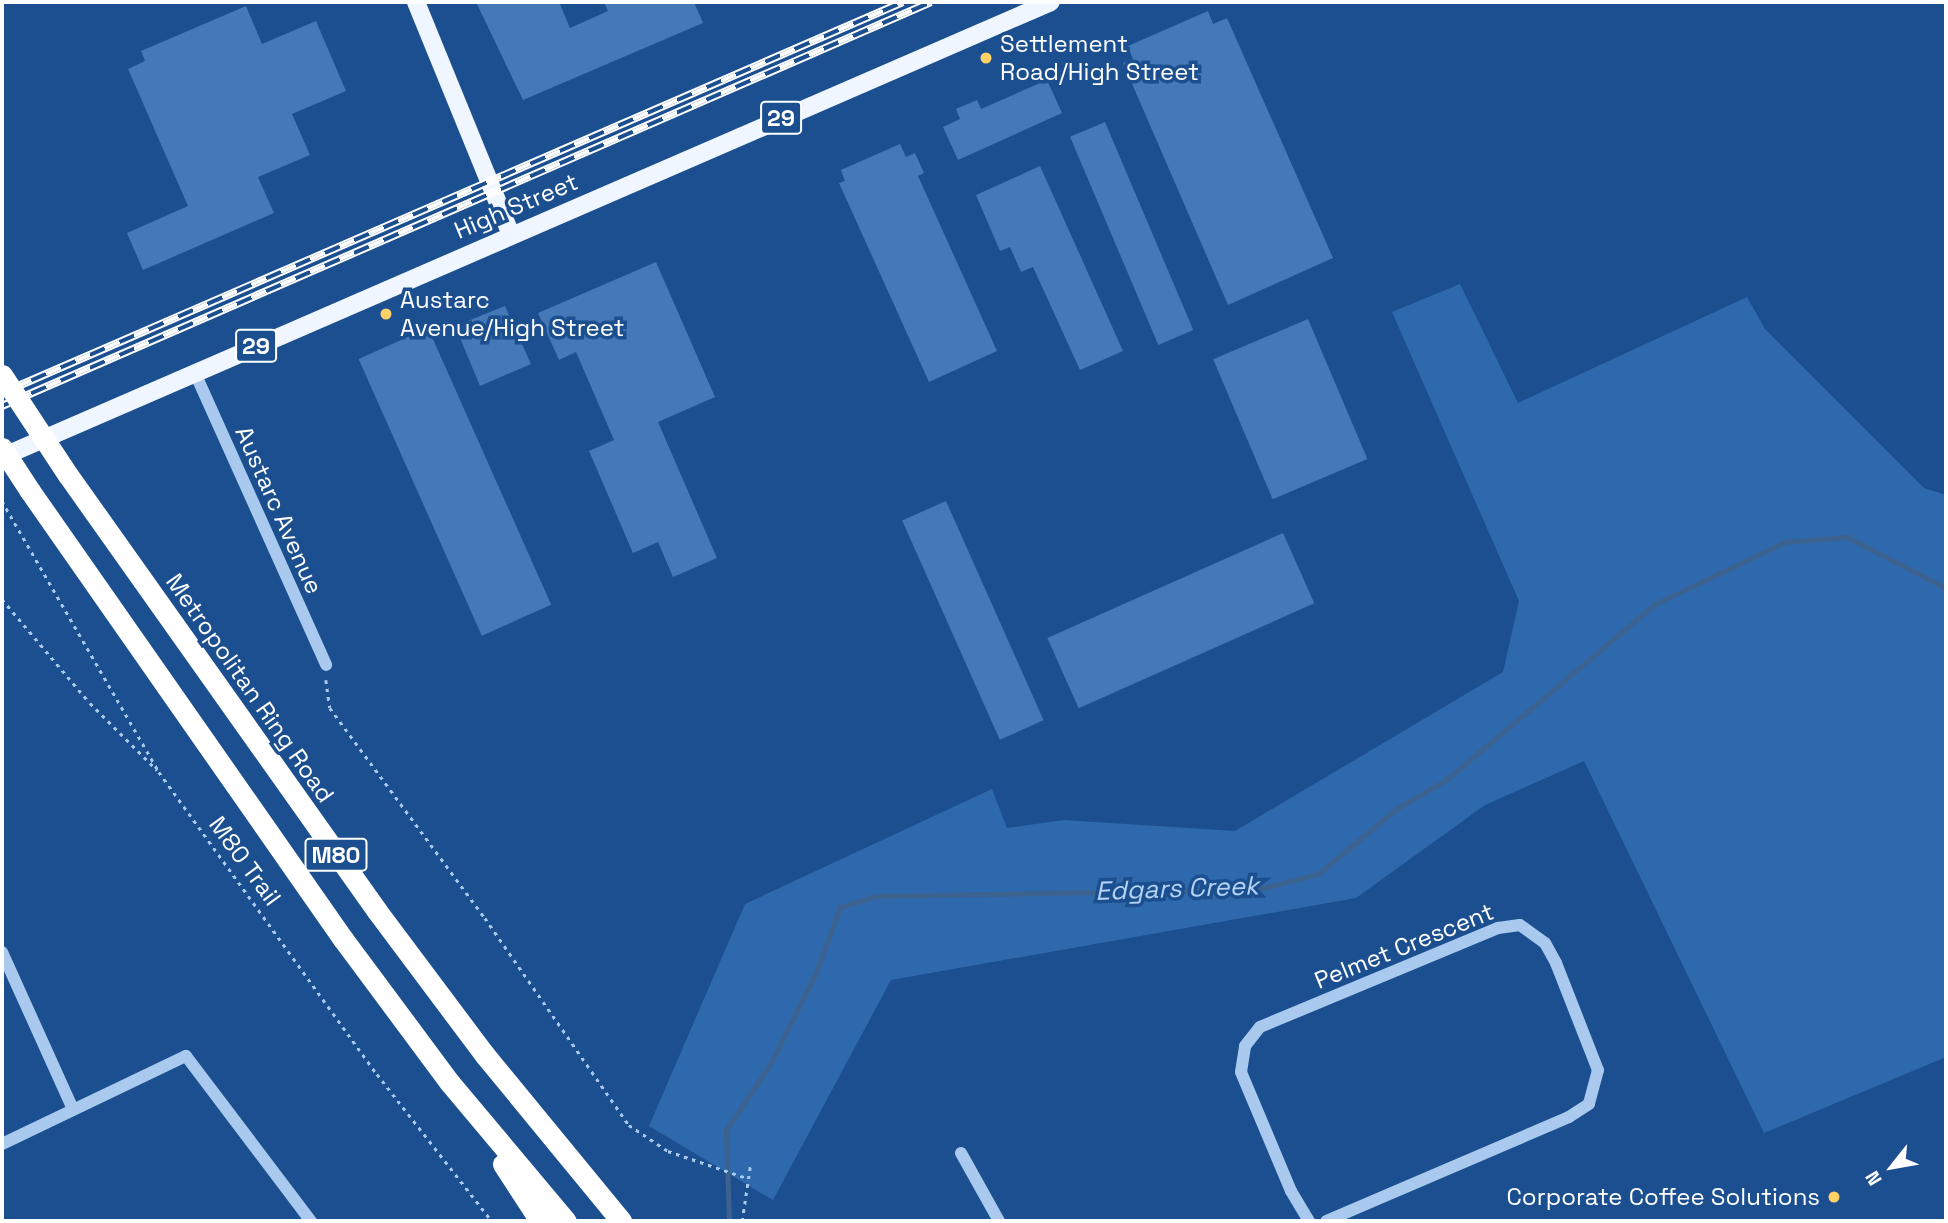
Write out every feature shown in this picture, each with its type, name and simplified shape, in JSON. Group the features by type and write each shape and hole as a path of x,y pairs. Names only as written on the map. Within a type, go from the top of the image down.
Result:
{"highway":[{"name":"Metropolitan Ring Road","path":"2,375 68,475 377,911 484,1054 621,1221"},
{"name":"M80","path":"2,448 289,864 450,1083 566,1221"},
{"path":"450,1083 540,1221"}],"main road":[{"path":"416,2 511,235"},
{"name":"High Street","path":"2,457 1051,2"}],"street":[{"name":"Austarc Avenue","path":"195,373 326,664"},
{"name":"Pelmet Crescent","path":"1309,1221 1291,1191 1241,1072 1244,1046 1260,1027 1497,928 1520,925 1545,943 1556,963 1598,1070 1589,1104 1569,1117 1326,1221"},
{"path":"2,952 73,1109"},
{"path":"2,1143 186,1056 311,1221"},
{"path":"961,1153 999,1221"}],"path":[{"name":"M80 Trail","path":"2,502 159,772 377,1074 492,1221"},
{"path":"2,599 90,703 159,772"},
{"path":"326,664 330,708 485,918 629,1125 668,1151 747,1178"},
{"path":"742,1221 750,1167"}],"shaded area":[{"path":"1460,284 1518,403 1747,297 1765,329 1924,488 1946,495 1946,1057 1764,1133 1584,761 1485,805 1356,898 891,980 773,1200 649,1126 745,904 992,789 1007,828 1064,820 1235,831 1503,672 1519,601 1392,312"}],"building":[{"path":"476,2 559,2 570,28 608,11 604,2 694,2 703,23 523,100"},
{"path":"246,6 262,44 316,21 346,91 292,114 310,155 258,177 274,213 143,270 127,233 188,206 128,69 145,61 141,51"},
{"path":"1208,11 1213,24 1227,18 1333,258 1228,305 1123,63 1133,59 1128,46"},
{"path":"1047,80 1062,113 958,160 943,127 960,119 956,109 977,100 981,109"},
{"path":"1105,122 1193,330 1158,345 1070,137"},
{"path":"900,144 906,157 915,153 924,173 918,176 997,351 929,382 839,183 845,181 841,170"},
{"path":"1040,166 1123,351 1080,370 1033,267 1021,272 1010,247 1000,251 976,195"},
{"path":"656,262 715,397 658,422 717,558 673,577 658,542 633,553 589,451 614,440 576,352 559,360 538,313"},
{"path":"505,306 531,364 480,386 458,333 463,323"},
{"path":"1308,319 1367,459 1273,499 1213,359"},
{"path":"428,328 551,605 482,636 359,359"},
{"path":"946,501 1044,720 1000,740 902,521"},
{"path":"1283,533 1314,603 1079,708 1047,638"}],"waterway":[{"name":"Edgars Creek","path":"729,1221 726,1130 769,1066 817,970 840,907 877,896 1259,889 1318,874 1396,809 1446,780 1655,604 1785,542 1847,537 1946,588"}],"railway":[{"path":"2,393 903,2"},
{"path":"2,406 931,2"}],"place":[{"name":"Settlement Road/High Street","path":"986,58"},
{"name":"Austarc Avenue/High Street","path":"386,314"},
{"name":"Corporate Coffee Solutions","path":"1834,1197"}]}
